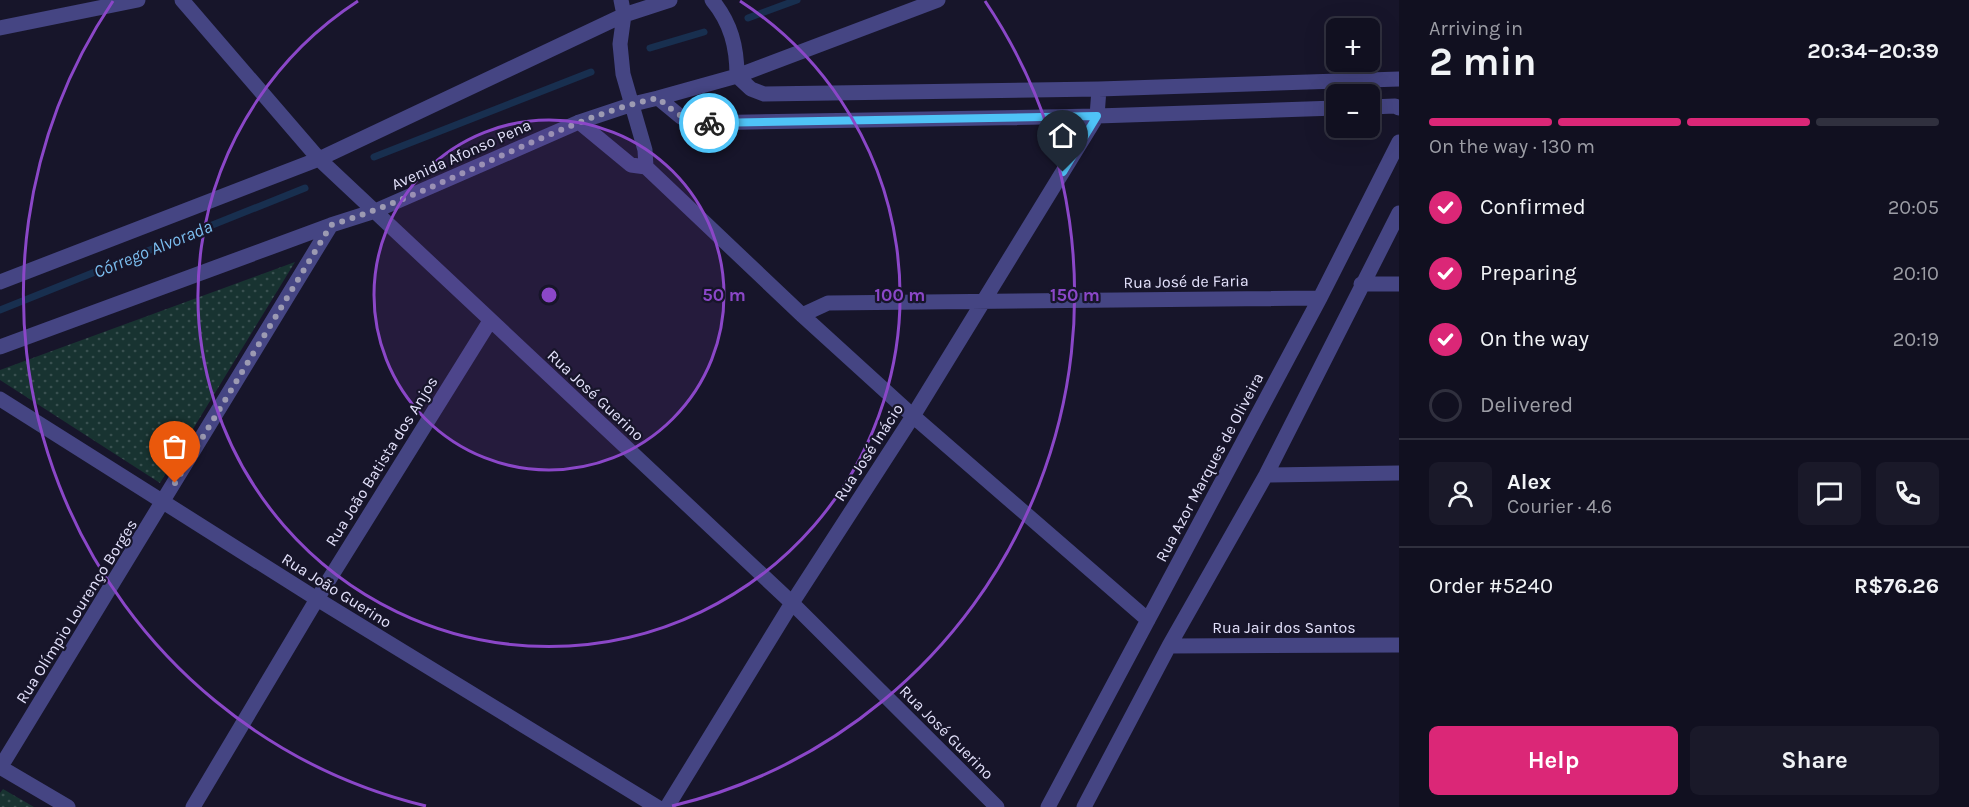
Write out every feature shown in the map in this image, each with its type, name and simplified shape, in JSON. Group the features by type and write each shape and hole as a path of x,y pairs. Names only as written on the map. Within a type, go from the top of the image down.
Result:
{"street":[{"path":"0,28 138,0"},
{"name":"Rua José Guerino","path":"182,0 319,159 792,603 997,807"},
{"path":"621,0 624,15 620,58 645,150 646,167"},
{"path":"0,282 319,159 624,15 670,0"},
{"path":"712,0 727,21 733,38 737,57 737,76 751,89 764,94 1099,89 1399,80"},
{"name":"Avenida Afonso Pena","path":"0,347 331,225 375,212 579,122 633,104 737,76 938,0"},
{"path":"1097,116 1099,89"},
{"path":"658,98 681,117 697,123 1097,116 1326,108"},
{"path":"1380,107 1399,108"},
{"name":"Rua José Inácio","path":"667,807 792,603 984,302 1097,116"},
{"path":"579,122 631,165 646,167 802,315 913,416 1148,620"},
{"name":"Rua Azor Marques de Oliveira","path":"1048,807 1320,298 1399,142"},
{"path":"1084,807 1169,646 1266,476 1361,284 1399,213"},
{"name":"Rua Olímpio Lourenço Borges","path":"0,767 164,502 331,225"},
{"path":"1361,284 1399,284"},
{"name":"Rua José de Faria","path":"802,315 828,303 1320,298"},
{"name":"Rua João Batista dos Anjos","path":"193,807 317,599 490,321"},
{"name":"Rua João Guerino","path":"0,399 317,599 657,807"},
{"path":"1266,476 1399,473"},
{"name":"Rua Jair dos Santos","path":"1169,646 1399,645"},
{"path":"0,767 68,807"}],"green space":[{"path":"295,262 160,483 0,380 0,370"},
{"path":"3,789 34,807 0,807 0,793"}],"waterway":[{"name":"Córrego Alvorada","path":"748,18 797,0"},
{"name":"Córrego Alvorada","path":"650,48 704,32"},
{"name":"Córrego Alvorada","path":"374,157 591,72"},
{"name":"Córrego Alvorada","path":"0,310 305,188"}],"way so far":[{"path":"175,483 331,225 375,212 579,122 633,104 658,98 681,117 697,123 709,123"}],"route":[{"path":"709,123 1097,116 1063,172"}]}
